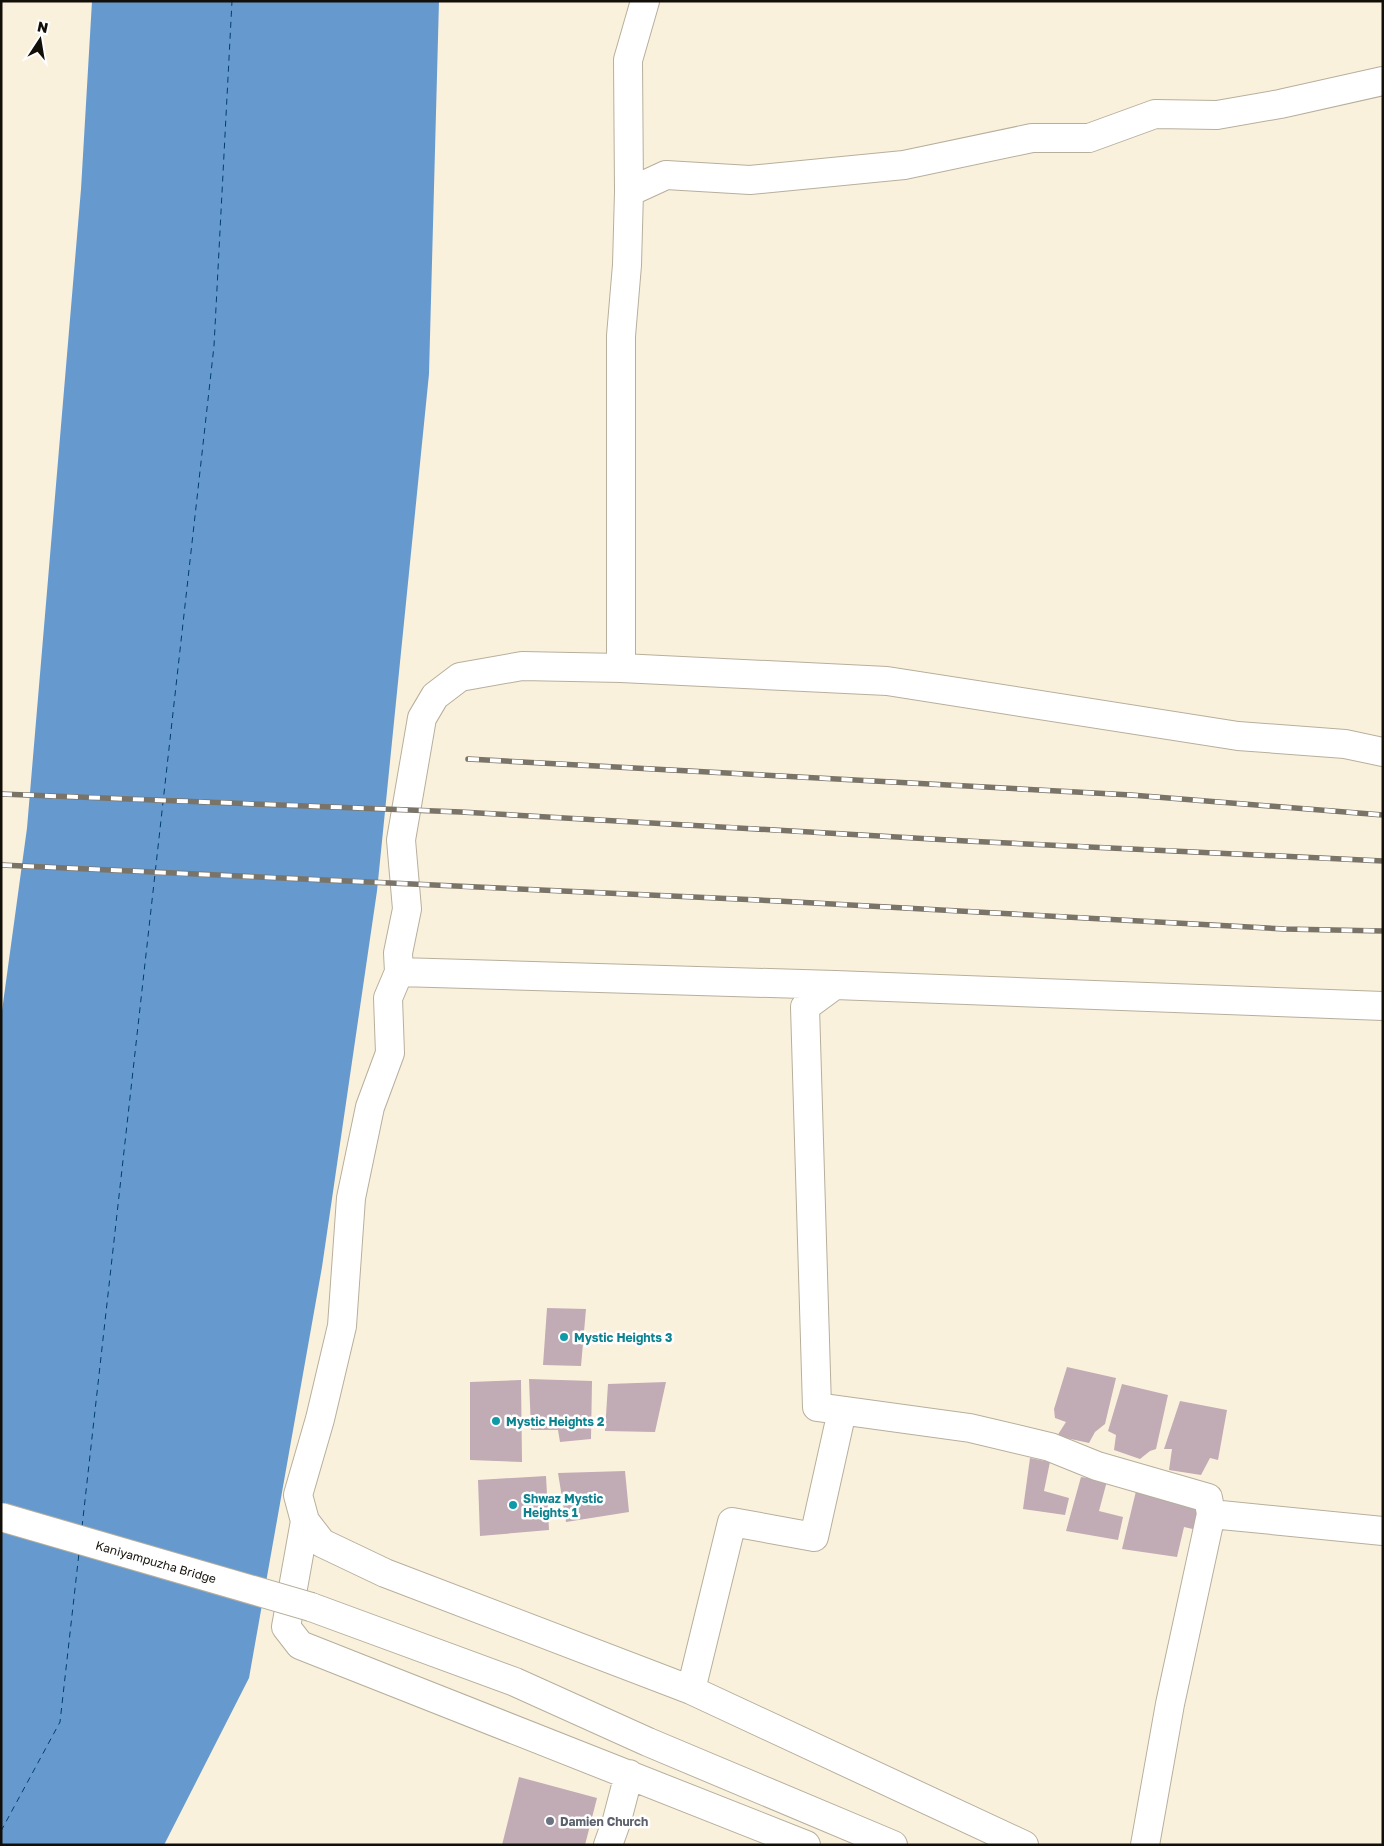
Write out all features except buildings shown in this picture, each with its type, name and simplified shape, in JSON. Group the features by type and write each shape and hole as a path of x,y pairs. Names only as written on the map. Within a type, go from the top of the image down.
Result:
{"street":[{"path":"621,668 621,336 627,265 629,192 628,60 645,1"},
{"path":"629,192 666,175 750,180 904,165 1032,138 1089,138 1154,114 1217,115 1280,104 1383,81"},
{"path":"1024,1845 690,1690 385,1573 322,1543 305,1521 298,1495 320,1419 342,1326 351,1198 370,1107 390,1054 388,998 399,972 398,953 407,910 401,840 422,718 435,696 460,677 522,666 621,668 887,681 1238,736 1345,744 1383,752"},
{"path":"399,972 835,985 1383,1006"},
{"path":"835,985 805,1007 817,1407 970,1428 1050,1447 1097,1466 1208,1498 1211,1514 1170,1704 1145,1845"},
{"path":"690,1690 732,1522 814,1537 842,1411"},
{"path":"1211,1514 1383,1531"},
{"name":"Kaniyampuzha Bridge","path":"1,1517 311,1607 516,1682 648,1742 893,1845"},
{"path":"305,1521 286,1627 300,1645 806,1845"},
{"path":"608,1845 628,1774"}],"water":[{"path":"92,1 439,1 429,374 377,891 322,1267 249,1678 164,1845 1,1845 1,1018 27,828 81,189"}],"ferry route":[{"path":"82,1527 214,346 232,1"},
{"path":"1,1831 60,1722 79,1553"}],"railway":[{"path":"468,759 1131,795 1383,815"},
{"path":"1,794 461,812 966,841 1383,861"},
{"path":"1,865 778,901 1284,929 1383,931"}],"place":[{"name":"Mystic Heights 3","path":"564,1337"},
{"name":"Mystic Heights 2","path":"496,1421"},
{"name":"Shwaz Mystic Heights 1","path":"513,1505"},
{"name":"Damien Church","path":"550,1821"}]}
